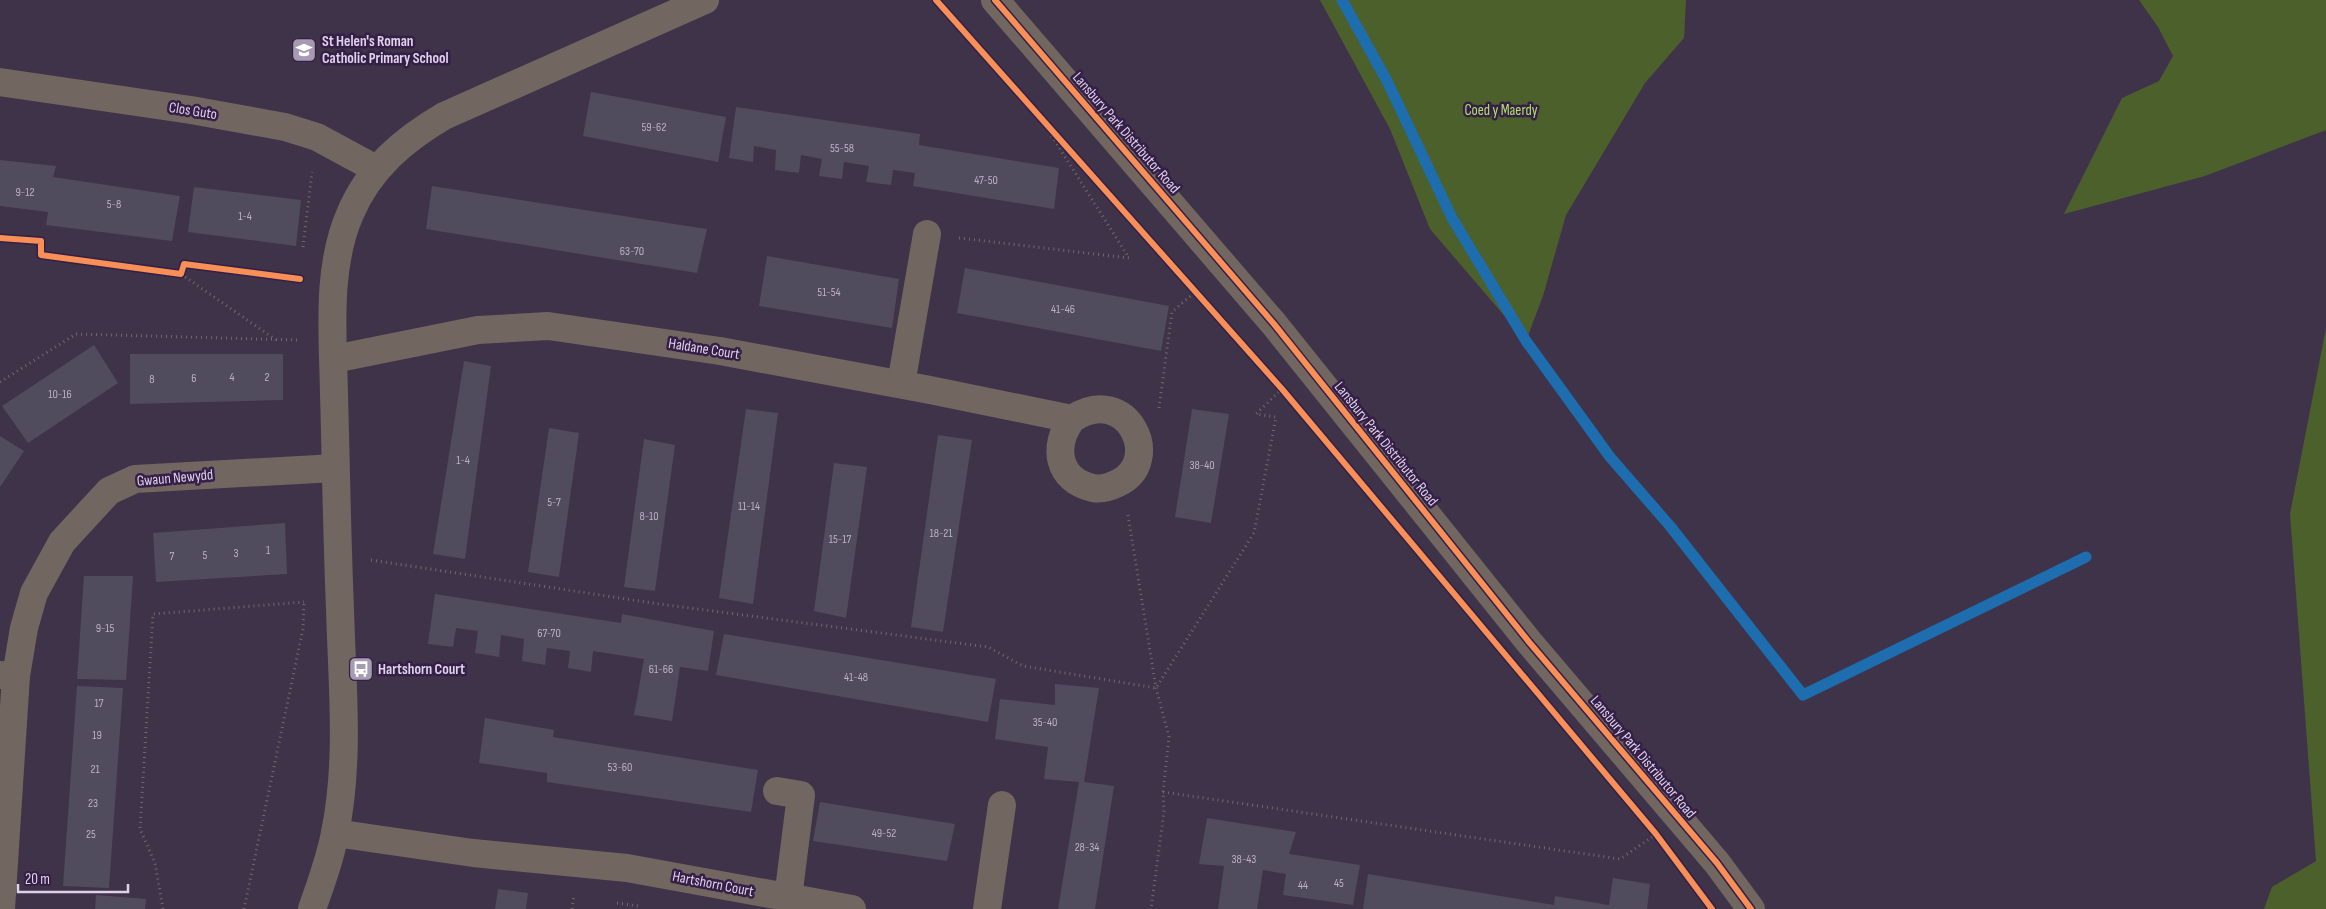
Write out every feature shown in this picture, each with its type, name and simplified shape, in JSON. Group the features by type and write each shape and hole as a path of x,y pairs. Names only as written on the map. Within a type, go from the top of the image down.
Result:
{"street":[{"name":"Lansbury Park Distributor Road","path":"995,0 1274,324 1522,634 1717,863 1751,909"},
{"path":"312,909 325,873 335,833 342,788 344,733 334,468 334,359 336,272 341,243 349,215 376,169 416,132 444,116 700,2"},
{"name":"Clos Guto","path":"0,82 191,110 284,127 317,137 376,169"},
{"path":"901,384 927,234"},
{"name":"Haldane Court","path":"334,359 478,330 548,326 720,350 1072,419"},
{"path":"1096,409 1109,410 1121,415 1130,424 1137,435 1139,448 1137,460 1131,472 1122,482 1110,487 1097,489 1084,486 1073,479 1064,468 1060,456 1060,443 1064,430 1072,419 1083,412 1096,409"},
{"name":"Gwaun Newydd","path":"0,909 8,676 34,593 62,542 109,492 134,479 334,468"},
{"path":"777,790 801,795 788,898"},
{"path":"988,909 1002,805"},
{"name":"Hartshorn Court","path":"335,833 473,852 627,868 852,909"}],"path":[{"path":"1030,104 1066,144"},
{"path":"927,234 1129,258 1036,111"},
{"path":"303,252 317,137"},
{"path":"172,272 182,271 276,340"},
{"path":"1189,284 1202,298"},
{"path":"1130,424 1159,409 1172,312 1196,292"},
{"path":"298,330 298,350"},
{"path":"0,382 76,334 297,340"},
{"path":"1156,688 1254,533 1276,417 1256,414 1307,365"},
{"path":"1276,382 1288,396"},
{"path":"1122,482 1156,688 1169,737 1163,792 1164,812 1151,909"},
{"path":"338,555 669,605 988,647 1023,666 1156,688"},
{"path":"244,909 303,629 304,592"},
{"path":"163,909 155,863 140,829 153,614 304,602"},
{"path":"1163,792 1620,859 1656,834"},
{"path":"1650,826 1662,841"}],"green space":[{"name":"Coed y Maerdy","path":"1320,0 1686,0 1684,38 1645,83 1566,215 1543,296 1526,341 1430,229 1390,129"},
{"path":"2139,0 2326,0 2326,130 2205,176 2064,214 2122,98 2159,81 2173,56 2158,27"},
{"path":"2326,328 2326,909 2264,909 2272,887 2316,861 2290,514"}],"building":[{"path":"591,92 726,117 718,162 583,136"},
{"path":"736,107 920,134 919,145 1059,168 1054,209 913,186 915,173 893,170 891,185 866,182 869,166 844,162 842,179 819,176 822,159 801,155 799,173 775,170 776,150 754,146 753,162 729,158"},
{"path":"0,160 56,166 53,177 180,196 172,241 46,225 48,212 0,206"},
{"path":"432,186 707,229 697,273 426,229"},
{"path":"194,187 301,200 296,246 188,232"},
{"path":"767,256 899,279 892,328 759,306"},
{"path":"965,268 1169,306 1161,351 957,313"},
{"path":"94,345 118,383 28,443 2,406"},
{"path":"130,354 283,354 283,400 130,404"},
{"path":"464,361 491,366 465,559 433,554"},
{"path":"746,409 778,413 753,604 719,598"},
{"path":"1192,409 1229,414 1211,523 1175,517"},
{"path":"549,428 579,433 559,577 528,572"},
{"path":"938,435 972,440 943,632 911,627"},
{"path":"0,436 24,451 0,487"},
{"path":"644,439 675,445 655,591 624,587"},
{"path":"834,463 867,467 846,618 814,611"},
{"path":"285,523 287,574 156,582 153,533"},
{"path":"84,576 133,576 126,680 77,679"},
{"path":"435,594 621,623 622,614 714,631 708,671 680,667 672,721 634,715 644,659 593,651 591,672 568,668 570,651 547,648 545,665 522,661 524,639 501,635 499,657 475,653 478,631 456,628 453,647 428,644"},
{"path":"724,634 996,679 988,722 716,675"},
{"path":"1055,684 1099,688 1084,782 1114,786 1095,909 1058,909 1079,782 1044,779 1048,747 995,739 1000,699 1055,705"},
{"path":"77,686 123,688 109,888 63,886"},
{"path":"485,718 554,730 553,737 758,770 751,812 547,782 547,773 479,763"},
{"path":"820,802 955,824 947,861 813,841"},
{"path":"1207,818 1296,832 1289,854 1360,865 1353,905 1283,895 1286,874 1263,870 1257,909 1218,909 1224,866 1199,864"},
{"path":"1368,874 1554,905 1555,896 1609,905 1613,878 1650,884 1647,909 1363,909"},
{"path":"498,889 528,893 526,909 495,909"},
{"path":"96,895 146,899 145,909 95,909"}],"waterway":[{"path":"1342,0 1387,81 1452,218 1526,341 1610,457 1670,526 1803,695 2086,557"}],"cycle path":[{"path":"936,0 1282,389 1656,834 1712,909"},
{"path":"995,0 1274,324 1529,642 1717,863 1751,909"},
{"path":"0,238 41,241 41,255 181,274 184,264 300,279"}],"place":[{"name":"St Helen's Roman Catholic Primary School","path":"304,50"},
{"name":"Hartshorn Court","path":"361,669"}]}
